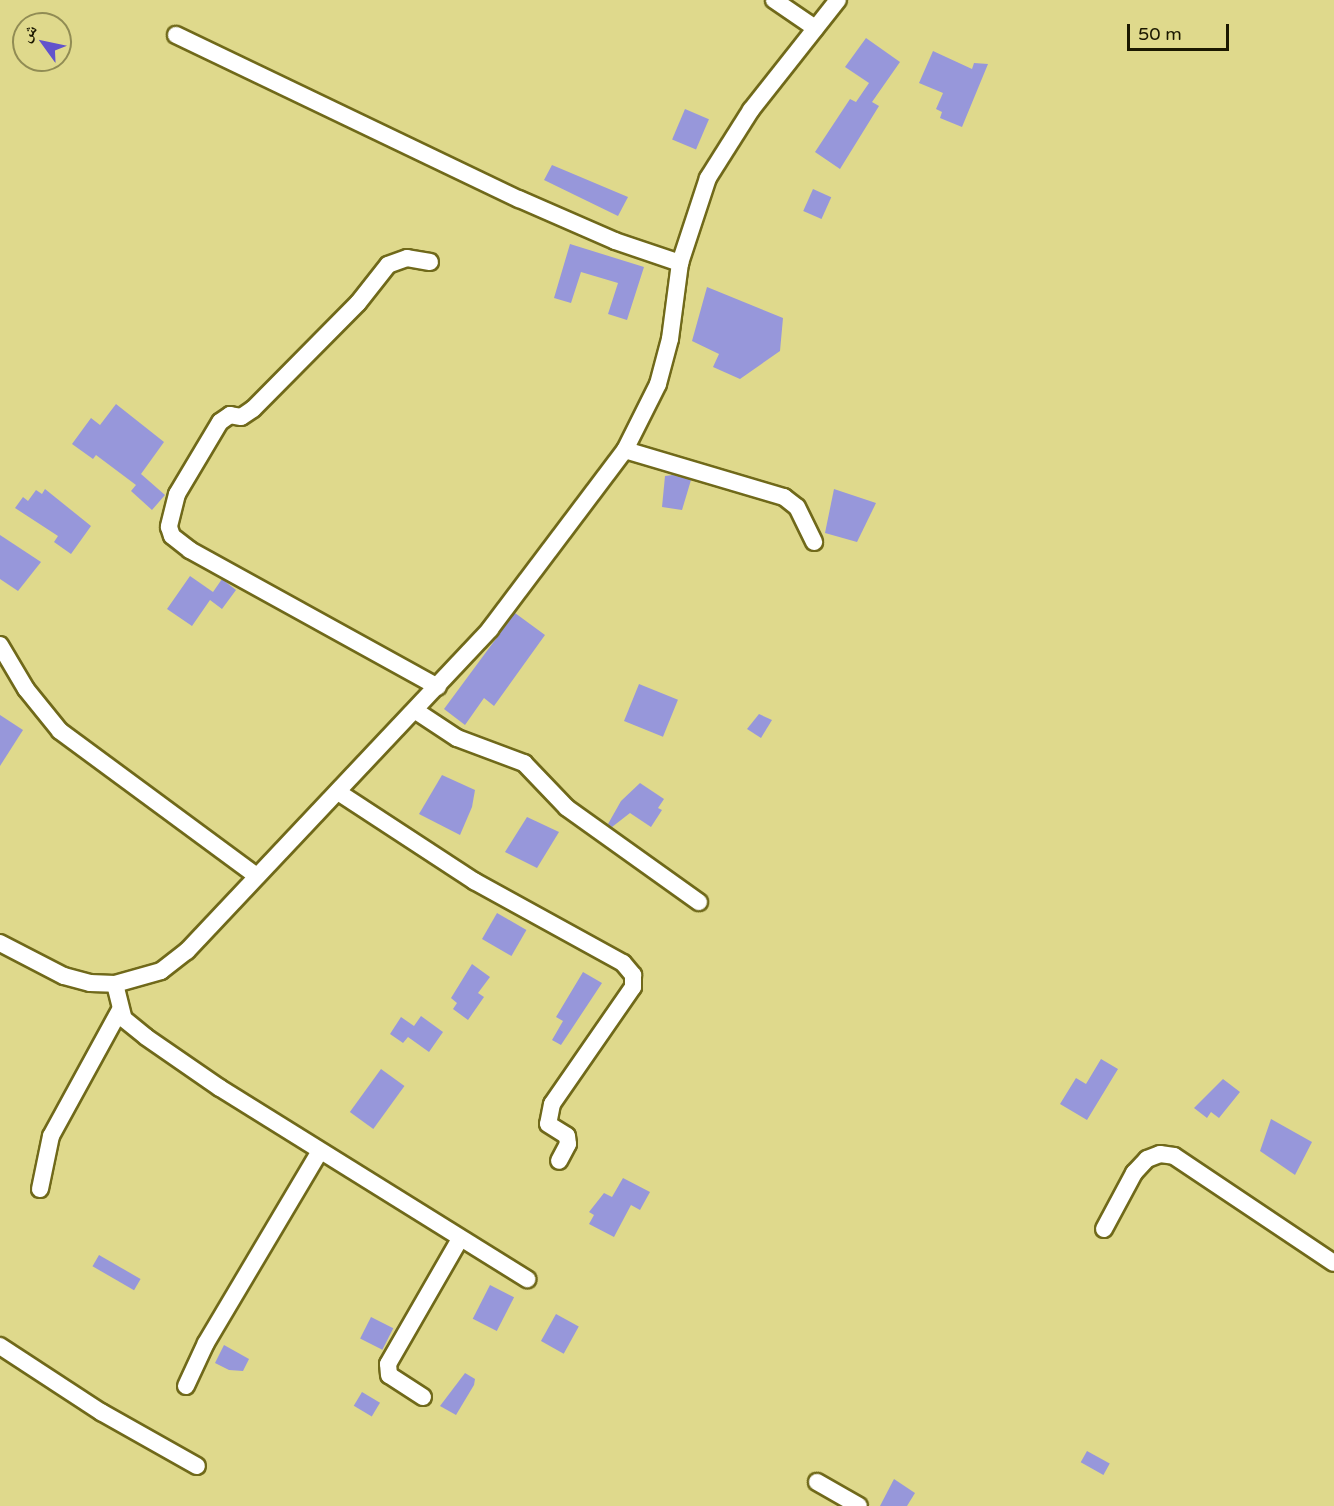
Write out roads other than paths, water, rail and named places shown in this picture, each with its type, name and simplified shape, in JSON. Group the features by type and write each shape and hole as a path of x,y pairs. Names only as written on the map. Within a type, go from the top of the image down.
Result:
{"street":[{"path":"774,0 815,28"},
{"path":"0,943 64,976 90,983 115,984 161,971 187,951 255,876 416,711 490,629 625,450 658,384 670,339 680,263 708,178 745,118 838,0"},
{"path":"176,35 519,199 615,241 680,263"},
{"path":"430,262 407,258 388,265 358,303 253,409 241,417 230,415 220,422 177,494 169,527 172,536 189,550 438,687"},
{"path":"625,450 784,496 797,507 814,542"},
{"path":"0,645 26,689 60,730 255,876"},
{"path":"416,711 457,738 524,763 567,808 699,902"},
{"path":"338,792 474,881 623,963 633,975 633,987 552,1104 548,1124 567,1136 568,1144 559,1161"},
{"path":"115,984 120,1010 138,1031 320,1151 527,1279"},
{"path":"40,1189 51,1136 120,1010"},
{"path":"186,1386 206,1343 320,1151"},
{"path":"1104,1229 1134,1173 1147,1159 1160,1154 1174,1156 1334,1263"},
{"path":"423,1397 389,1375 388,1364 460,1239"},
{"path":"0,1346 101,1412 198,1466"},
{"path":"817,1482 859,1506"}]}
